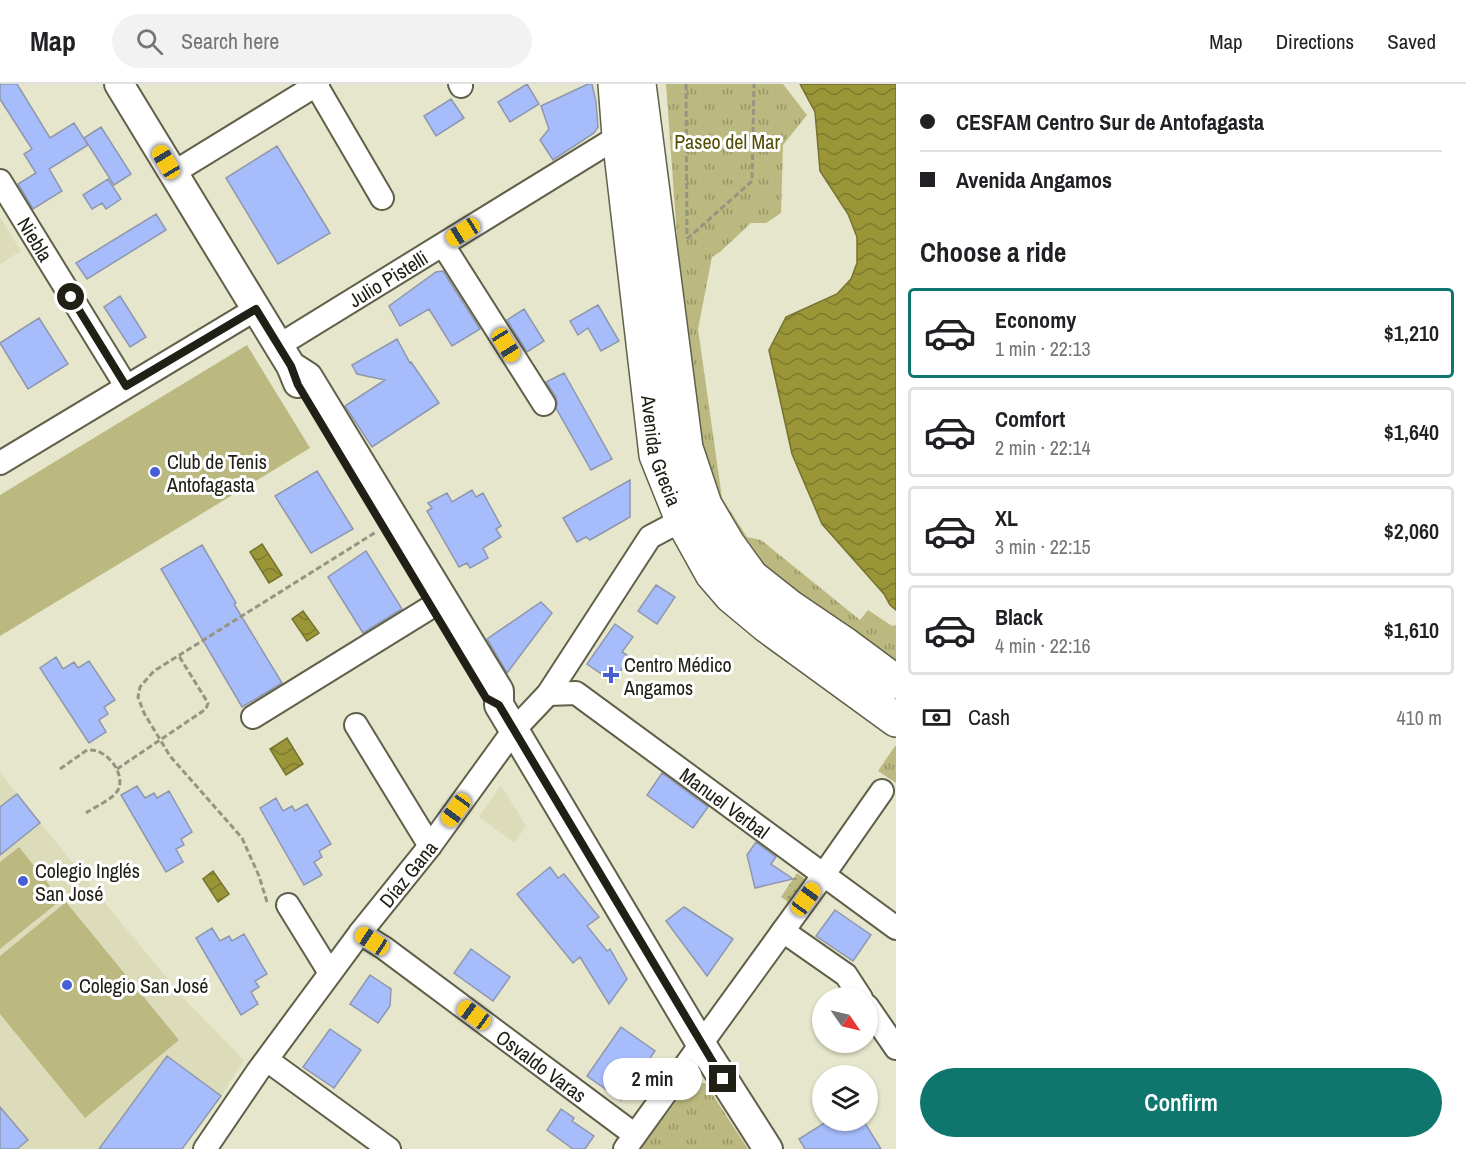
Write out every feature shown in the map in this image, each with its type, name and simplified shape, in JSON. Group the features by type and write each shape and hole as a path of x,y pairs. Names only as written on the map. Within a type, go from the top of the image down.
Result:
{"highway":[{"name":"Avenida Grecia","path":"615,84 656,455 682,520 712,574 731,597 896,720"},
{"name":"Avenida Grecia","path":"639,84 686,448 705,505 728,544 752,577 789,608 846,645 896,682"}],"main road":[{"path":"119,84 285,356 298,385 486,698 499,705 701,1044 768,1149"},
{"path":"285,356 308,377 499,691 499,705"}],"street":[{"path":"173,173 317,85 382,198"},
{"name":"Julio Pistelli","path":"285,356 443,245 619,136"},
{"name":"Niebla","path":"0,182 126,386"},
{"path":"443,245 544,404"},
{"path":"0,463 256,309"},
{"name":"Díaz Gana","path":"205,1149 267,1059 360,933 430,846 514,730 548,694 650,537 682,520"},
{"path":"391,646 435,612"},
{"path":"253,717 435,612"},
{"name":"Manuel Verbal","path":"548,694 576,693 896,928"},
{"path":"356,725 430,846"},
{"path":"630,1142 882,791"},
{"path":"288,905 330,973"},
{"path":"783,931 846,975 854,987"},
{"name":"Osvaldo Varas","path":"360,933 384,948 630,1142"},
{"path":"878,1022 896,1048"},
{"path":"267,1059 389,1149"}],"path":[{"path":"687,239 752,181 754,84"},
{"path":"117,769 206,709 208,703 179,656"},
{"path":"60,769 87,750 99,751 117,769 120,778 119,788 113,795 86,813"}],"shaded area":[{"path":"0,217 21,251 0,264"},
{"name":"Colegio Inglés San José","path":"0,773 187,1002 244,1060 182,1149 0,1149"},
{"path":"501,785 526,826 514,843 479,817"}],"green space":[{"name":"Paseo del Mar","path":"666,84 783,84 807,115 783,145 781,213 766,223 751,223 712,257 698,329 722,498 747,537 761,540 860,620 868,610 892,626 896,625 896,675 762,578 692,445"},
{"name":"Club de Tenis Antofagasta","path":"247,345 310,448 0,636 0,495"},
{"path":"896,746 896,783 878,771"},
{"name":"Colegio Inglés San José","path":"19,847 61,900 0,949 0,862"},
{"path":"797,873 808,881 791,904 781,897"},
{"name":"Colegio San José","path":"66,902 179,1040 85,1118 0,1014 0,956"},
{"path":"690,1083 705,1083 748,1149 640,1149"}],"water":[{"path":"800,84 896,84 896,610 822,524 792,454 769,350 786,317 837,294 851,279 857,263 857,237 848,214 820,171 815,112"},
{"path":"262,544 282,575 269,583 250,552"},
{"path":"303,611 319,633 307,641 292,619"},
{"path":"287,738 303,764 286,775 270,749"},
{"path":"213,871 229,894 218,902 203,879"}],"building":[{"path":"0,84 17,84 50,138 74,123 88,145 49,169 62,191 33,209 18,184 36,173 24,154 32,149 0,99"},
{"path":"527,84 539,104 510,122 498,102"},
{"path":"592,84 598,127 594,133 553,160 540,140 549,129 541,106"},
{"path":"451,99 464,118 436,136 424,116"},
{"path":"101,127 131,174 114,185 84,138"},
{"path":"277,146 330,233 278,264 226,178"},
{"path":"108,179 121,199 106,209 102,203 92,209 83,195"},
{"path":"156,214 166,230 87,279 76,263"},
{"path":"443,271 480,329 452,346 429,309 400,326 389,306 436,272"},
{"path":"120,296 146,337 130,347 104,307"},
{"path":"598,305 619,341 601,351 588,328 578,335 570,321"},
{"path":"524,309 544,341 527,352 507,320"},
{"path":"39,318 68,364 28,389 0,343"},
{"path":"397,339 410,363 439,403 372,447 345,406 385,380 357,374 352,365"},
{"path":"564,373 612,459 591,470 556,408 556,397 546,382"},
{"path":"317,471 353,529 311,553 275,496"},
{"path":"630,480 630,517 590,540 586,537 577,542 563,518"},
{"path":"472,490 476,497 483,493 501,526 496,529 501,537 483,548 488,558 470,568 467,563 459,567 427,511 432,508 428,503 447,493 452,502"},
{"path":"202,545 236,603 234,604 282,683 242,707 161,569"},
{"path":"366,551 402,609 363,633 328,577"},
{"path":"656,585 675,597 657,624 638,611"},
{"path":"541,602 552,613 507,673 487,639"},
{"path":"615,624 633,637 622,652 630,657 613,682 587,664"},
{"path":"56,657 63,669 74,662 78,668 89,661 115,700 104,707 108,714 99,720 106,732 89,743 40,668"},
{"path":"662,773 708,807 693,828 647,795"},
{"path":"137,786 145,798 154,793 157,798 169,791 192,832 181,839 184,845 176,849 183,862 166,872 121,795"},
{"path":"17,794 40,823 0,855 0,807"},
{"path":"276,798 283,811 292,806 295,811 307,804 331,844 319,851 322,857 314,862 322,875 304,885 260,808"},
{"path":"756,842 776,857 771,864 793,879 755,888 747,855"},
{"path":"550,867 558,878 564,874 599,917 587,926 607,951 610,949 627,979 609,1004 580,957 573,963 517,894"},
{"path":"684,907 733,939 707,976 666,921"},
{"path":"835,910 871,935 853,961 816,936"},
{"path":"212,928 220,941 229,936 232,941 244,934 267,974 255,981 259,987 251,992 258,1004 241,1015 196,938"},
{"path":"471,949 510,977 493,1001 454,973"},
{"path":"370,975 391,989 390,1006 378,1023 350,1004"},
{"path":"621,1027 655,1051 621,1100 587,1076"},
{"path":"330,1029 361,1050 334,1088 303,1067"},
{"path":"167,1056 221,1096 182,1149 99,1149"},
{"path":"0,1107 28,1140 17,1149 0,1149"},
{"path":"561,1109 574,1118 572,1121 594,1136 585,1149 573,1149 547,1130"},
{"path":"812,1131 870,1131 881,1149 805,1149 799,1139"}],"place":[{"name":"Club de Tenis Antofagasta","path":"155,472"},
{"name":"Centro Médico Angamos","path":"611,675"},
{"name":"Colegio Inglés San José","path":"23,881"},
{"name":"Colegio San José","path":"67,985"}],"route":[{"path":"71,297 126,386 256,309 291,366 298,385 486,698 499,705 723,1079"}]}
